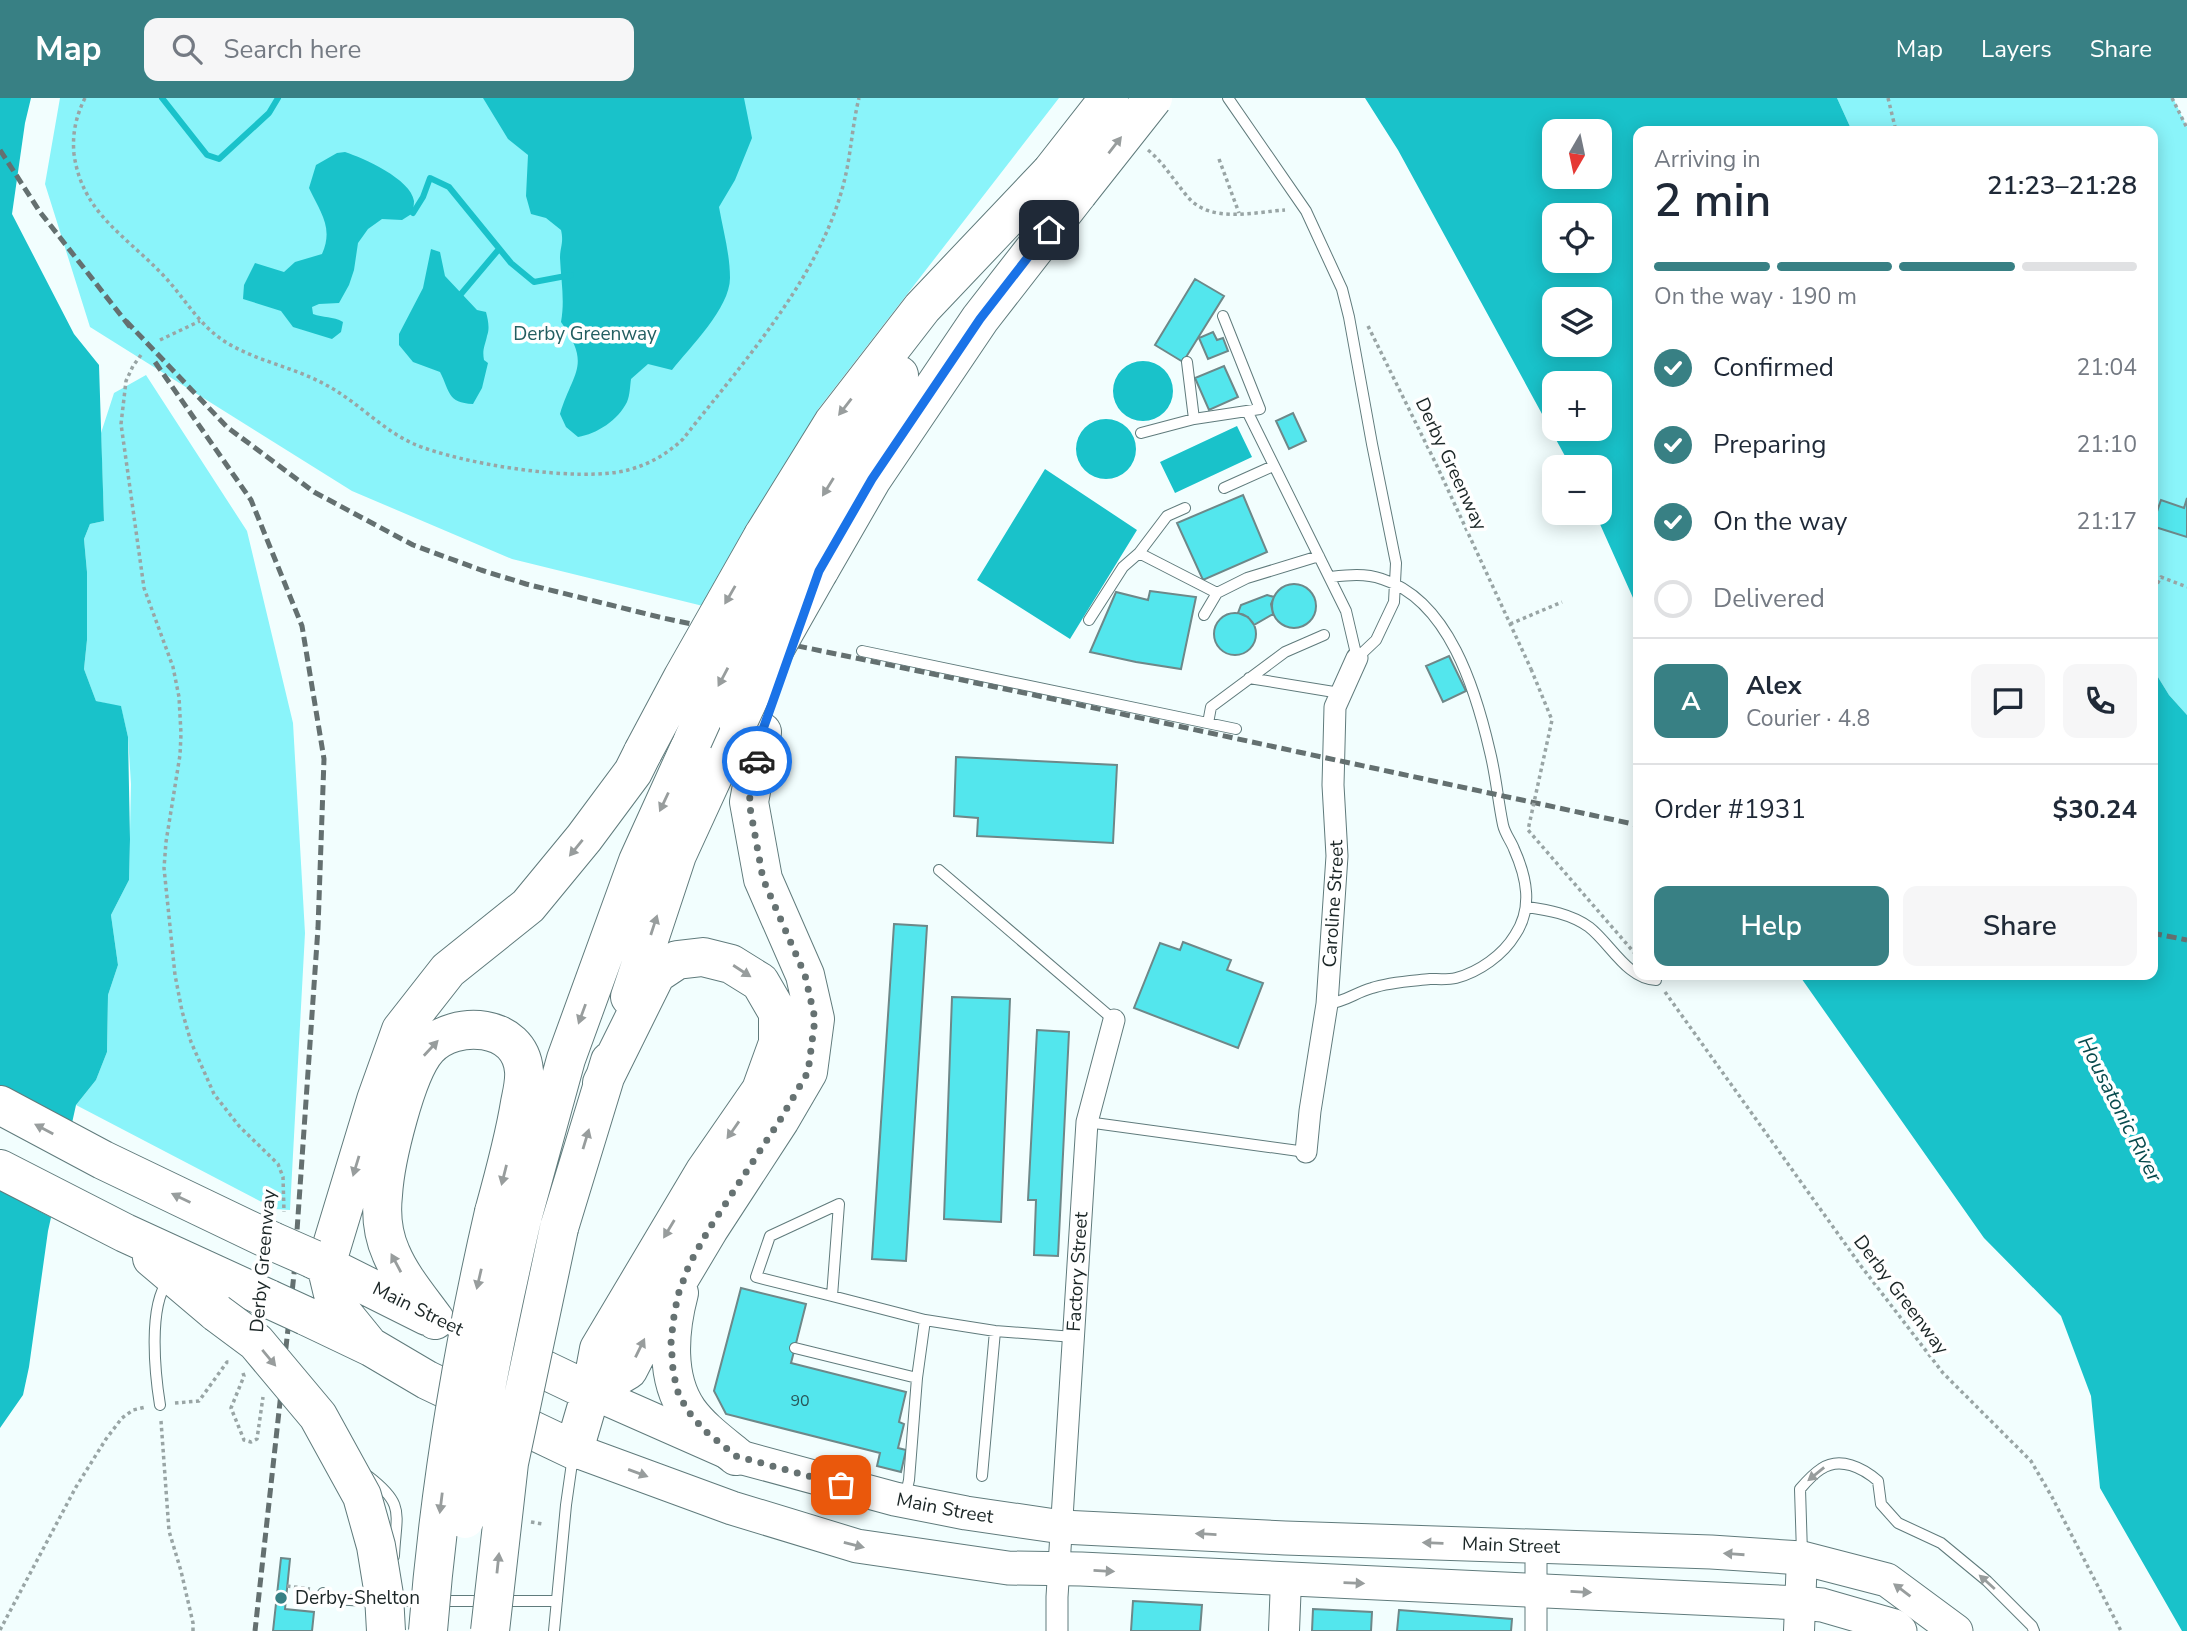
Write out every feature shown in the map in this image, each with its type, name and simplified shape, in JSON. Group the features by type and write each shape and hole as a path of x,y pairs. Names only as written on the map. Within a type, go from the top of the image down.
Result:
{"highway":[{"path":"371,1347 341,1311 319,1262 401,1030 448,970 528,906 584,838 633,772 683,677 791,553 872,479 980,319 1064,182 1109,98"},
{"path":"592,1392 628,1370 709,1229 808,1072 815,1019 805,975 763,879 749,802 750,727 791,553 833,423 922,308 1064,182 1153,98"},
{"path":"400,1618 445,1462 462,1362 508,1216 638,861 717,687 791,553"},
{"path":"490,1631 509,1463 559,1228 602,1083 677,855 750,727"},
{"path":"0,1169 125,1233 371,1347 427,1380 574,1450 592,1392 599,1349 705,1171 761,1090 778,1043 778,1013 760,982 731,964 703,957 677,960 656,974 602,1083"},
{"path":"435,1320 402,1274 390,1251 383,1224 383,1196 395,1127 405,1095 426,1049 451,1032 485,1030 500,1035 512,1045 520,1055 524,1071 516,1128 499,1319 472,1467 454,1631"},
{"name":"Main Street","path":"0,1105 88,1152 278,1231 319,1262 435,1320 592,1392"},
{"path":"125,1233 172,1276 256,1342 318,1416 362,1496 376,1546 384,1595 400,1618"},
{"path":"689,1265 678,1295 672,1329 673,1370 677,1390 687,1410 704,1430 736,1456"}],"main road":[{"name":"Main Street","path":"592,1392 736,1456 904,1501 966,1513 1062,1527 1711,1552 1802,1558 1887,1580 1956,1631"},
{"path":"574,1450 732,1508 857,1546 1008,1568 1536,1590 1800,1617 1822,1605 1895,1626 1900,1631"},
{"path":"1800,1617 1802,1558"},
{"path":"1284,1631 1286,1580"}],"street":[{"name":"Caroline Street","path":"1306,1152 1313,1085 1327,1004 1337,856 1333,785 1335,707 1357,658"},
{"name":"Factory Street","path":"1057,1631 1087,1122 1114,1020"},
{"path":"1536,1546 1536,1631"}],"lane":[{"path":"1228,98 1306,211 1342,289 1349,317 1396,563 1394,602 1377,640 1357,658 1346,611 1247,411"},
{"path":"1141,433 1194,419 1260,409 1223,316"},
{"path":"1187,362 1194,419"},
{"path":"1224,488 1273,466"},
{"path":"1089,620 1123,567 1139,553 1167,516 1185,508"},
{"path":"1139,553 1217,593"},
{"path":"1204,615 1217,593 1247,578 1319,556"},
{"path":"1327,1004 1343,1001 1372,987 1429,979 1455,979 1474,970 1493,960 1514,937 1523,922 1527,907 1526,883 1515,850 1504,830 1491,754 1475,693 1446,632 1423,603 1395,583 1363,575 1330,577"},
{"path":"1208,723 1211,707 1249,678 1285,652 1324,635"},
{"path":"862,652 1236,729"},
{"path":"1249,678 1340,693"},
{"path":"939,870 1114,1020"},
{"path":"1527,907 1576,919 1604,940 1633,971"},
{"path":"1648,980 1656,980"},
{"path":"1087,1122 1306,1152"},
{"path":"832,1296 839,1204 770,1236 756,1277 925,1320 995,1331 1074,1338"},
{"path":"160,1405 156,1377 156,1309 163,1287 172,1276"},
{"path":"904,1501 909,1480 917,1378 925,1320"},
{"path":"982,1476 995,1331"},
{"path":"795,1348 917,1378"},
{"path":"554,1631 567,1489 574,1450"},
{"path":"1802,1558 1800,1489 1822,1468 1841,1463 1864,1469 1878,1480 1881,1504 1898,1523 1941,1543 1987,1581 2034,1631"},
{"path":"340,1472 368,1476 385,1490 396,1504 394,1570 400,1618"},
{"path":"318,1591 333,1599 400,1618 557,1601"}],"path":[{"path":"85,98 75,124 73,145 81,185 90,201 164,276 200,321 225,341 328,386 386,427 412,443 433,451 465,460 531,470 603,474 628,470 653,461 683,439 802,281 830,225 844,183 859,98"},
{"path":"1888,98 1895,126"},
{"path":"2172,98 2187,128"},
{"path":"1145,148 1156,157 1192,203 1215,213 1306,211"},
{"path":"1219,159 1239,213"},
{"name":"Derby Greenway","path":"1365,320 1437,466 1552,720 1528,830 1633,951"},
{"path":"160,340 200,321"},
{"name":"Derby Greenway","path":"141,355 126,381 121,424 144,588 173,667 179,697 180,755 164,868 175,975 191,1042 214,1094 239,1126 278,1164 283,1177 278,1231"},
{"path":"2158,582 2161,577 2187,587"},
{"path":"1510,624 1562,602"},
{"name":"Derby Greenway","path":"1656,980 1861,1266 1942,1373 2031,1461 2121,1631"},
{"path":"0,1630 76,1487 122,1418 133,1410 199,1401 227,1362 234,1362"},
{"path":"242,1368 244,1376 231,1408 244,1440 251,1442 257,1439 264,1388"},
{"path":"160,1405 169,1531 181,1572 193,1631"},
{"path":"287,1586 318,1591"}],"green space":[{"name":"Derby Greenway","path":"60,98 1059,98 819,408 703,606 512,559 352,491 90,327 45,184"},
{"path":"1837,98 2173,98 2187,127 2187,715 2169,695 2158,677 2158,126 1850,126"},
{"path":"146,375 247,531 293,723 305,933 290,1210 275,1209 76,1105 96,1080 107,1052 108,995 118,965 111,915 129,880 131,784 128,737 121,707 96,701 84,669 87,640 87,572 84,539 90,524 104,521 101,433 114,393"}],"water":[{"path":"0,98 31,98 12,214 74,334 99,365 104,521 90,524 84,539 87,640 84,669 96,701 121,706 128,737 130,839 129,880 111,915 118,965 108,995 107,1052 96,1080 76,1105 48,1231 23,1395 0,1428"},
{"path":"483,98 744,98 752,138 735,180 719,207 730,269 728,290 723,302 708,327 672,370 648,364 631,379 628,399 623,409 606,425 592,433 578,437 566,427 560,414 574,378 578,359 576,349 561,322 561,230 546,218 531,214 526,196 528,155 508,139"},
{"path":"1365,98 1837,98 1850,126 1633,126 1633,598 1600,525 1612,525 1612,455 1564,455 1557,441 1612,441 1612,371 1542,371 1542,414 1398,150"},
{"path":"345,152 396,177 411,193 414,202 413,213 402,220 382,219 368,229 358,243 354,270 339,303 312,307 313,314 343,322 341,332 332,339 293,327 281,311 243,299 244,285 255,263 284,272 295,262 322,254 327,236 326,228 309,188 316,165 337,153"},
{"path":"431,249 440,252 445,276 477,310 486,312 488,330 483,353 484,360 488,363 482,388 473,404 458,401 450,395 440,372 413,362 399,345 399,334 423,288"},
{"path":"1137,361 1149,361 1168,374 1173,391 1171,403 1160,416 1149,421 1137,421 1118,408 1113,397 1113,385 1126,366"},
{"path":"1100,419 1112,419 1131,432 1136,449 1134,461 1123,474 1112,479 1100,479 1081,466 1076,455 1076,443 1089,424"},
{"path":"1237,426 1252,457 1175,493 1160,462"},
{"path":"1045,469 1137,530 1070,639 977,580"},
{"name":"Housatonic River","path":"2158,677 2169,695 2187,715 2187,1631 2182,1631 2100,1488 2091,1396 2061,1316 1984,1238 1803,980 2158,980"}],"pier":[{"path":"0,1087 74,1126 54,1219 0,1190"}],"building":[{"path":"1195,279 1224,296 1183,362 1155,345"},
{"path":"1213,332 1217,340 1223,338 1228,351 1208,359 1199,338"},
{"path":"1224,366 1238,397 1209,410 1195,378"},
{"path":"1293,413 1306,441 1289,449 1276,421"},
{"path":"1243,495 1267,552 1203,580 1177,523"},
{"path":"2187,498 2187,537 2158,528 2161,500 2184,508"},
{"path":"1294,584 1303,585 1310,590 1315,597 1315,615 1310,622 1303,627 1294,628 1285,627 1278,622 1273,615 1272,606 1273,597 1278,590 1285,585"},
{"path":"1150,591 1196,597 1181,669 1090,652 1116,592 1148,600"},
{"path":"1267,595 1274,597 1271,604 1273,614 1254,625 1248,617 1238,613 1241,605"},
{"path":"1235,613 1250,619 1256,634 1250,649 1235,655 1220,649 1214,634 1220,619"},
{"path":"1449,656 1466,691 1443,702 1426,666"},
{"path":"956,757 1117,765 1113,843 977,836 978,818 954,816"},
{"path":"894,924 927,926 906,1261 872,1259"},
{"path":"1183,942 1231,960 1227,970 1263,983 1238,1048 1134,1008 1160,943 1180,950"},
{"path":"952,997 1010,999 1001,1222 944,1219"},
{"path":"1037,1030 1069,1032 1058,1256 1034,1255 1036,1200 1028,1200"},
{"path":"741,1288 806,1304 791,1363 906,1392 899,1422 904,1424 898,1448 906,1450 901,1472 877,1466 880,1453 726,1414 714,1391"},
{"name":"Derby-Shelton","path":"281,1558 290,1559 285,1609 314,1612 312,1631 273,1631"},
{"path":"1133,1601 1202,1605 1200,1631 1131,1631"},
{"path":"1313,1609 1372,1612 1371,1631 1312,1631"},
{"path":"1399,1610 1512,1619 1511,1631 1397,1631"}],"waterway":[{"path":"162,98 207,155 219,159 269,113 278,98"},
{"path":"413,213 430,178 449,187 511,263 534,282 571,275"},
{"path":"461,294 499,249"}],"railway":[{"path":"0,150 40,212 130,327"},
{"path":"126,321 227,427 314,492 413,545 481,570 663,618 1633,824"},
{"path":"155,362 251,500 302,626 324,759 318,928 294,1274 255,1631"},
{"path":"2158,934 2187,940"}],"way so far":[{"path":"757,761 749,802 763,879 805,975 815,1019 808,1072 689,1265 674,1316 671,1341 673,1370 677,1390 687,1410 704,1430 736,1456 841,1485"}],"place":[{"name":"Derby-Shelton","path":"281,1598"}],"route":[{"path":"757,761 762,732 819,571 872,479 980,319 1049,230"}]}
